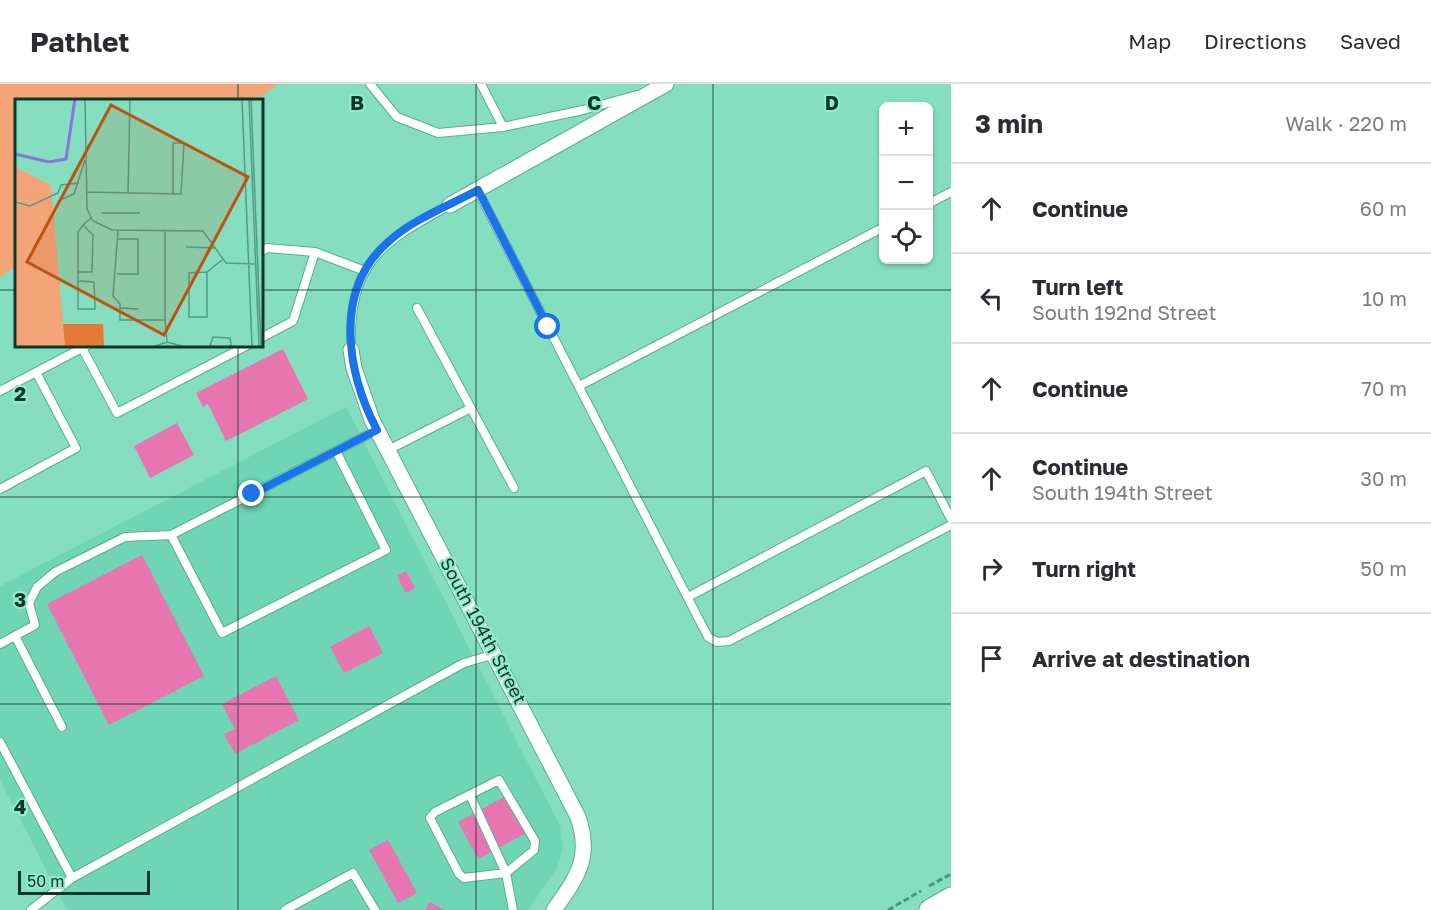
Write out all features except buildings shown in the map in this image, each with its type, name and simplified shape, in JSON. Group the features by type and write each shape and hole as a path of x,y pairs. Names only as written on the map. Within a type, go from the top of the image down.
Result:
{"main road":[{"path":"930,910 951,898"}],"street":[{"path":"450,205 662,86"},
{"name":"South 194th Street","path":"351,350 364,402 377,430 578,816 584,833 583,861 578,875 554,910"}],"lane":[{"path":"370,84 398,117 438,133 502,126 583,110 662,86"},
{"path":"481,84 502,126"},
{"path":"478,190 708,637 717,642 729,641 951,525"},
{"path":"933,201 951,192"},
{"path":"351,350 353,306 365,271 386,243 450,205"},
{"path":"579,386 879,230"},
{"path":"262,251 267,248 315,252 365,271"},
{"path":"262,337 292,321 315,252"},
{"path":"417,308 514,488"},
{"path":"0,391 85,346 117,413 246,346"},
{"path":"0,489 76,448 36,372"},
{"path":"388,450 471,408"},
{"path":"0,644 35,625 29,603 37,587 55,572 124,537 171,535 377,430"},
{"path":"171,535 222,633 261,614 386,549 336,451"},
{"path":"688,597 926,471 951,519"},
{"path":"15,636 62,728"},
{"path":"31,910 72,878 464,663 495,654"},
{"path":"0,742 72,878"},
{"path":"500,780 535,841 534,850 506,873 465,878 459,874 432,826 430,818 435,812 470,795 500,780"},
{"path":"470,795 506,873 513,910"},
{"path":"285,910 353,873 375,910"}],"shaded area":[{"path":"0,84 278,84 257,99 15,99 15,267 0,277"},
{"path":"346,407 560,826 563,848 558,866 528,910 67,910 0,780 0,586"}],"route":[{"path":"252,494 377,430 364,402 354,368 350,325 358,287 365,271 386,243 401,232 478,190 548,327"}]}
